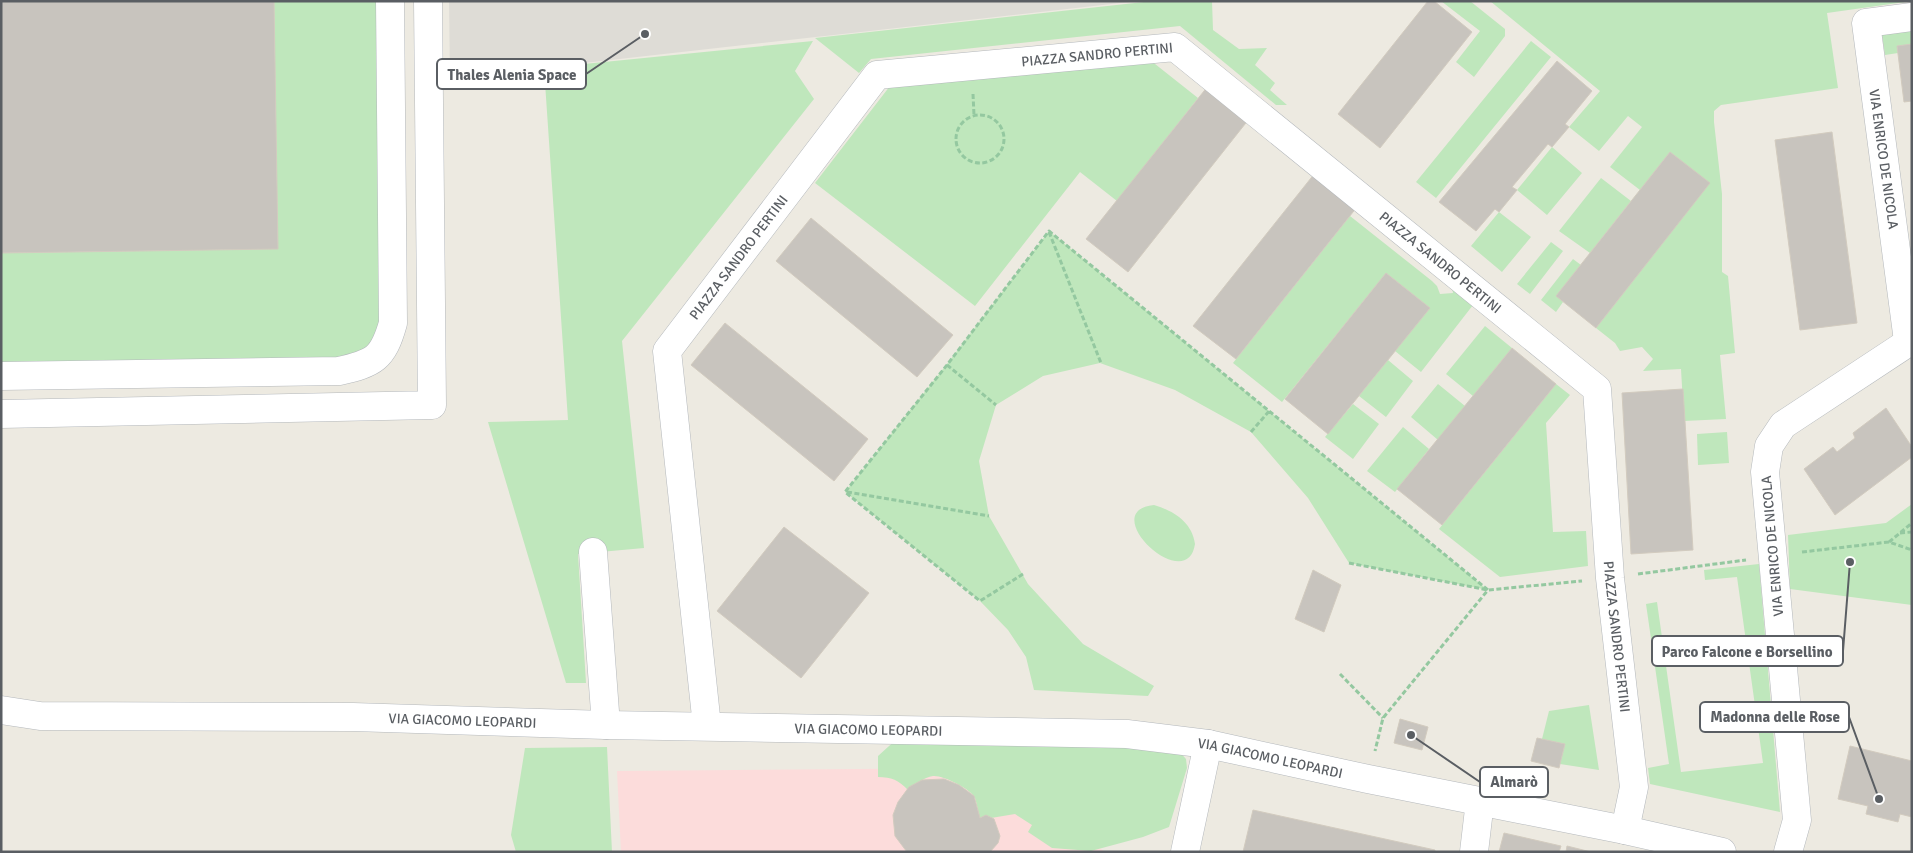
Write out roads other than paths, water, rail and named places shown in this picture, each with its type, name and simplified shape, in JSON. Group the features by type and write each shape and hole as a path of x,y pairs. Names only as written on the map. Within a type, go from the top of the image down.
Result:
{"street":[{"path":"1,376 339,371 365,366 381,353 388,340 393,323 390,1"},
{"path":"1,414 432,405 428,1"},
{"name":"VIA ENRICO DE NICOLA","path":"1788,852 1797,820 1765,472 1769,446 1783,424 1910,340 1866,23 1912,17"},
{"name":"PIAZZA SANDRO PERTINI","path":"706,726 667,351 877,75 1175,47 1598,389 1610,578 1634,787 1625,830"},
{"path":"592,552 606,725"},
{"name":"VIA GIACOMO LEOPARDI","path":"1,710 40,716 353,717 606,725 1127,734 1208,744 1368,779 1625,830 1722,852"},
{"path":"1185,852 1208,744"},
{"path":"1474,852 1480,802"}],"place":[{"name":"Thales Alenia Space","path":"645,34"},
{"name":"Parco Falcone e Borsellino","path":"1850,562"},
{"name":"Almarò","path":"1411,735"},
{"name":"Madonna delle Rose","path":"1879,799"}]}
